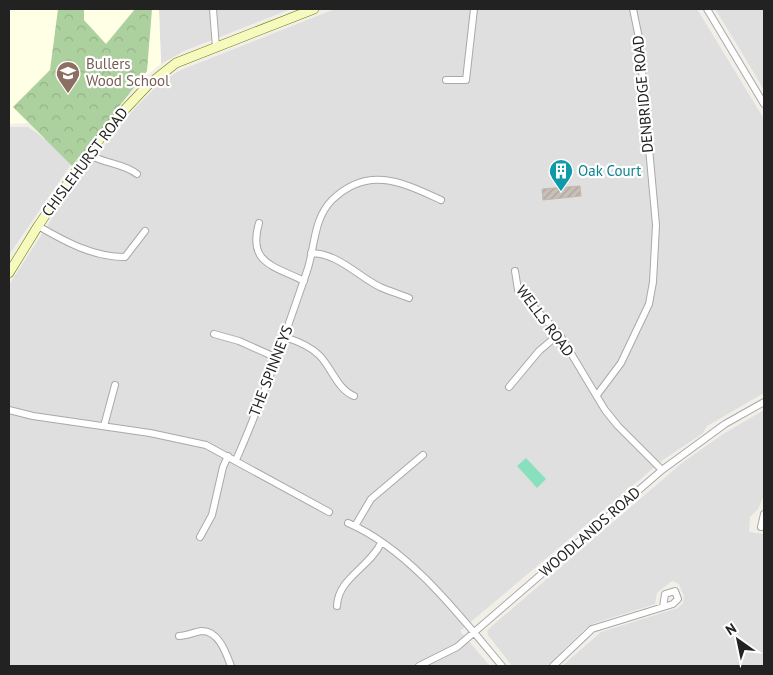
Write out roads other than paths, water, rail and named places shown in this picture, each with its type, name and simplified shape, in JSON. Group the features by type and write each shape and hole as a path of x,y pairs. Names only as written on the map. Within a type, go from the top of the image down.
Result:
{"main road":[{"name":"CHISLEHURST ROAD","path":"9,273 38,226 88,154 113,122 148,85 176,63 314,9"}],"street":[{"path":"213,9 216,48"},
{"path":"446,80 466,80 474,9"},
{"name":"DENBRIDGE ROAD","path":"597,395 604,388 625,354 649,304 653,282 656,225 639,38 633,9"},
{"path":"707,9 764,104"},
{"path":"88,154 101,162 128,167 138,174"},
{"name":"THE SPINNEYS","path":"236,460 285,337 304,281 315,234 324,212 332,200 352,186 371,180 395,180 441,200"},
{"path":"259,223 254,239 261,257 271,267 304,281"},
{"path":"38,226 65,242 104,257 125,257 145,231"},
{"path":"312,253 322,253 331,257 380,286 409,298"},
{"name":"WELLS ROAD","path":"515,271 518,290 559,334 597,395"},
{"path":"214,334 239,341 277,358"},
{"path":"509,387 539,351 559,334"},
{"path":"285,337 313,350 327,364 345,392 354,396"},
{"path":"104,426 115,385"},
{"path":"597,395 618,426 662,470"},
{"name":"WOODLANDS ROAD","path":"420,666 446,654 474,632 662,470 725,424 764,402"},
{"path":"9,410 206,445 329,512"},
{"path":"423,455 370,499 351,524 397,551 474,632 502,666"},
{"path":"200,537 212,515 223,467 228,456"},
{"path":"761,527 764,514"},
{"path":"337,606 337,595 345,584 377,553 381,543"},
{"path":"553,666 592,629 663,607"},
{"path":"179,636 204,631 214,635 222,644 231,666"}],"place":[{"name":"Bullers Wood School","path":"68,94"},
{"name":"Oak Court","path":"561,192"}]}
